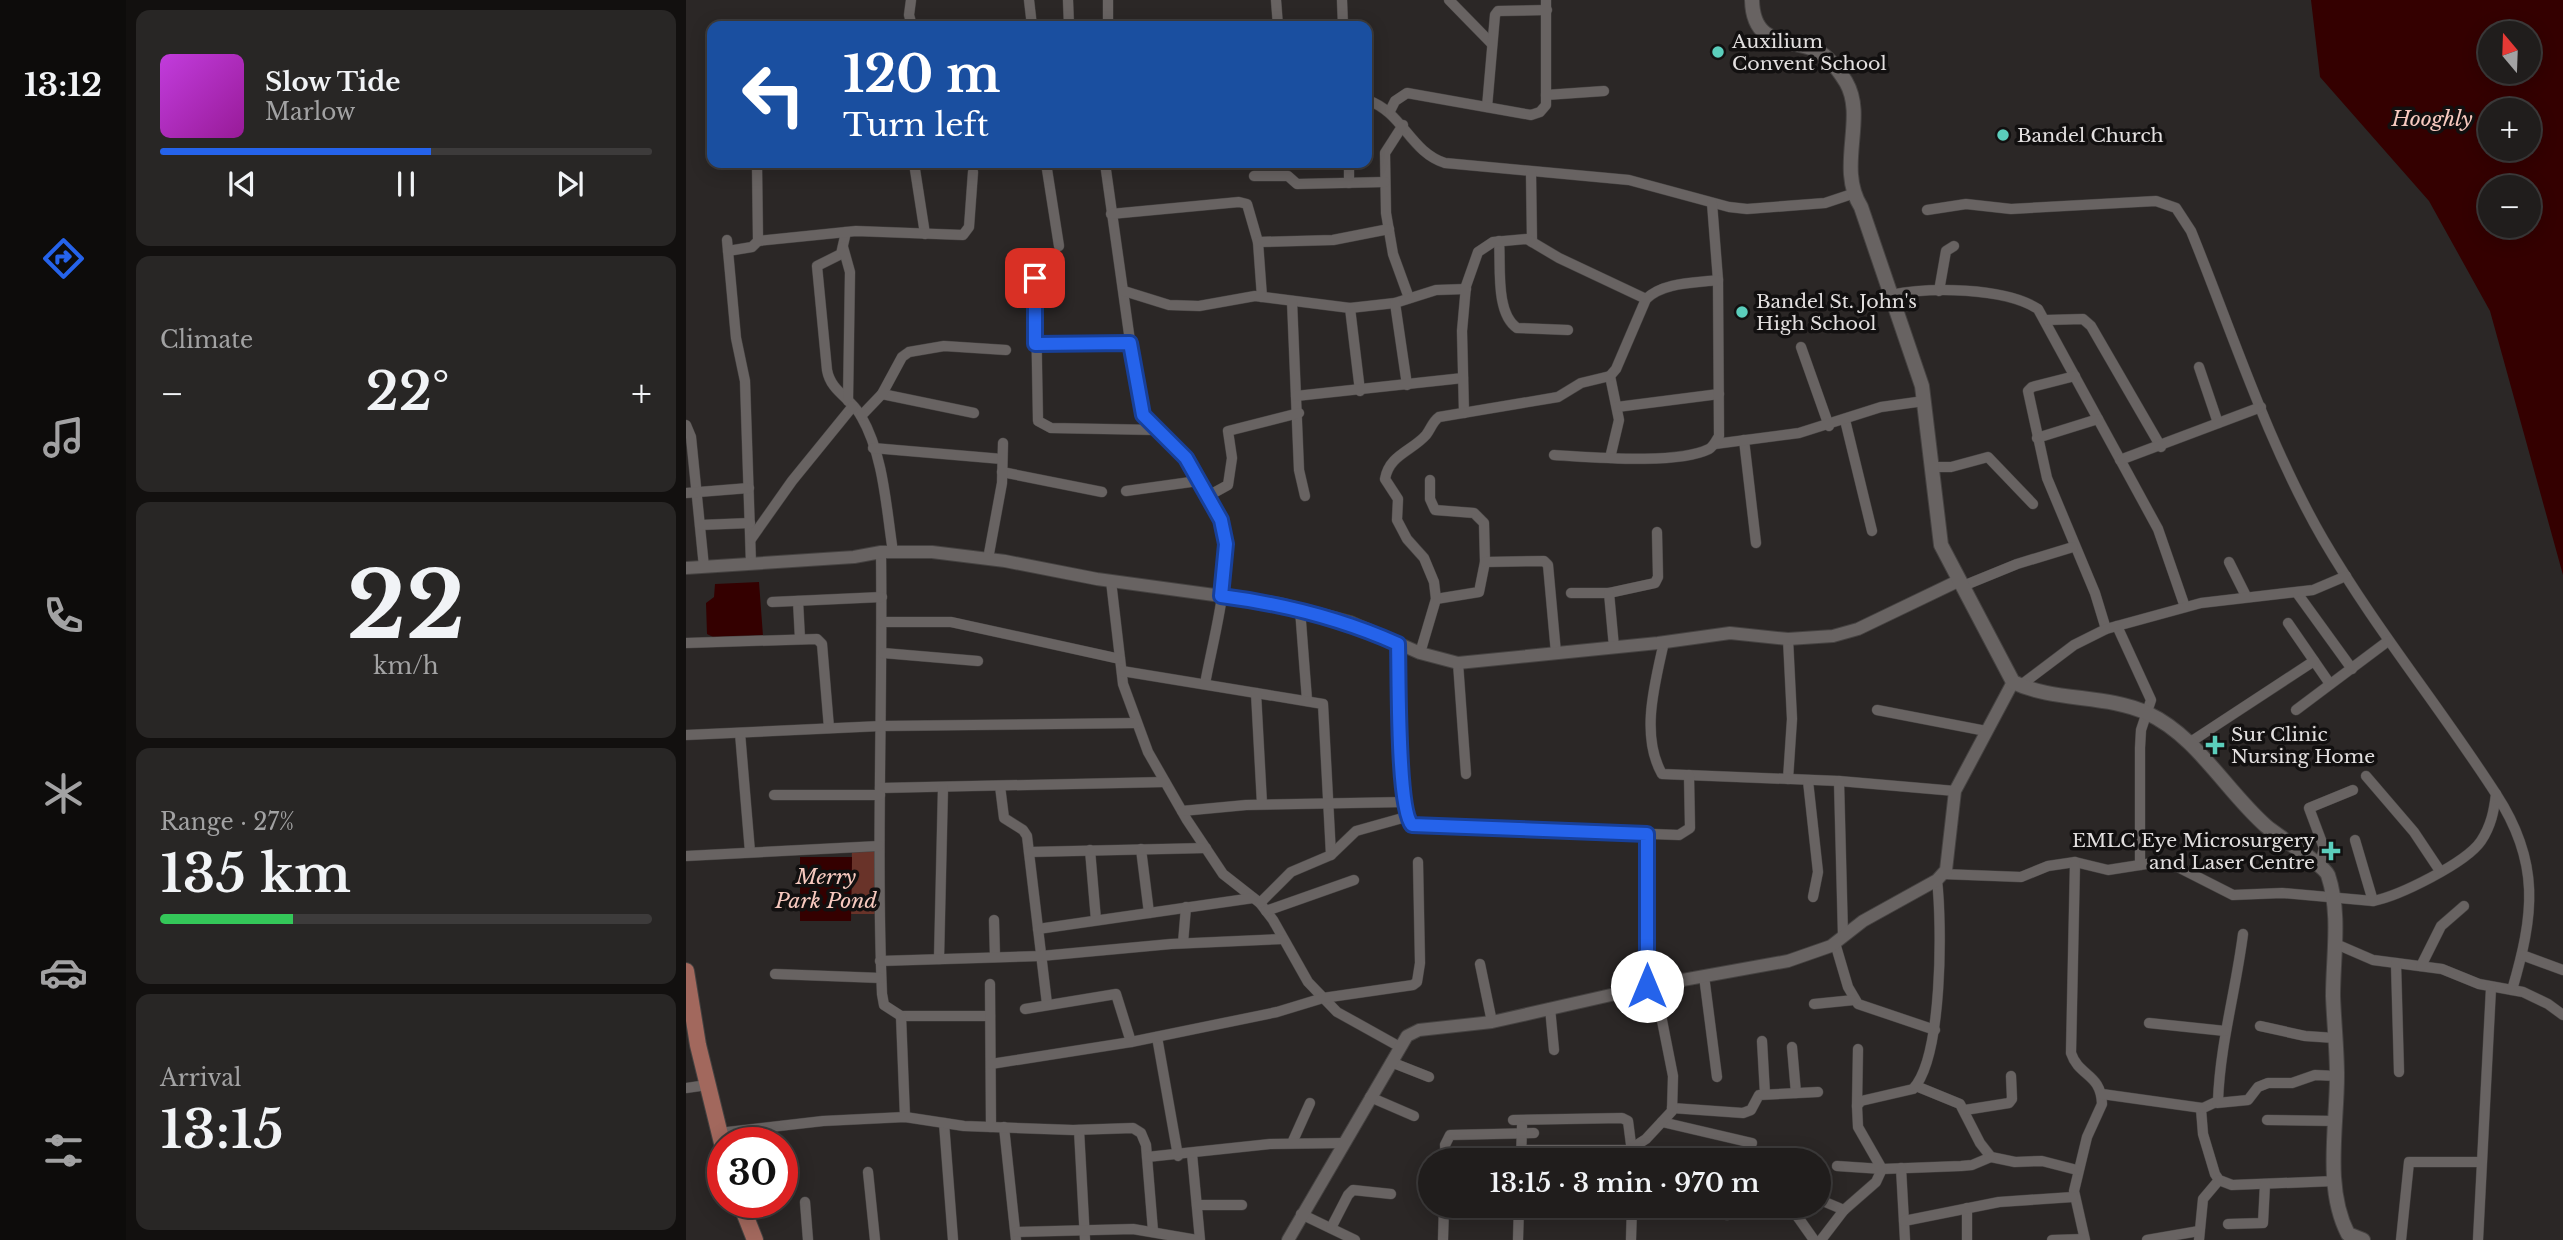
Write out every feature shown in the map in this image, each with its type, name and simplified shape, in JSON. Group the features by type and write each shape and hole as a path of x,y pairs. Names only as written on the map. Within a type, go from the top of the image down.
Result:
{"main road":[{"path":"1752,0 1757,23 1763,30 1784,44 1811,48 1821,53 1847,84 1852,112 1849,179 1852,194 1861,207 1922,386 1941,545 2017,683 2145,712 2169,726 2189,743 2249,811 2293,849 2320,863 2327,873 2336,944 2335,1181 2343,1226 2356,1239"},
{"path":"686,971 707,1085 718,1127"},
{"path":"746,1218 755,1240"}],"street":[{"path":"911,0 911,21"},
{"path":"1029,0 1031,21"},
{"path":"1068,0 1069,21"},
{"path":"1108,0 1108,21"},
{"path":"1276,0 1278,21"},
{"path":"1342,0 1343,21"},
{"path":"1449,0 1492,44"},
{"path":"1508,0 1519,11"},
{"path":"1390,111 1395,101 1407,93 1487,107 1537,114 1546,105 1546,5 1519,11 1498,11 1495,15 1487,107"},
{"path":"1546,95 1604,91"},
{"path":"1372,102 1390,111 1420,149 1433,159 1531,172 1629,180 1729,207 1765,209 1825,203 1852,194"},
{"path":"1403,125 1385,153 1385,182 1393,254 1409,299"},
{"path":"757,168 758,241"},
{"path":"915,168 925,234"},
{"path":"1047,168 1059,246"},
{"path":"1106,168 1139,405 1147,421 1186,458 1221,520 1226,544 1221,596 1205,684"},
{"path":"1349,168 1349,183"},
{"path":"728,251 752,247 758,241 846,232 966,233 969,228 973,172"},
{"path":"1531,172 1532,242"},
{"path":"1254,176 1288,176 1297,184 1385,182"},
{"path":"1927,210 1966,204 2011,209 2156,201 2169,203 2191,231 2288,474 2346,576 2388,641 2496,794 2517,830 2530,900 2529,926 2512,990"},
{"path":"1111,214 1239,202 1251,209 1258,242 1262,297"},
{"path":"1712,203 1718,280 1719,436 1715,444"},
{"path":"1258,242 1333,240 1389,229"},
{"path":"846,232 837,258 817,266 817,275 829,382 861,416 880,467 887,552 881,597 883,653 879,846 880,961 884,1005 901,1016 990,1016"},
{"path":"1464,413 1462,331 1466,289 1478,252 1499,241 1517,237 1646,299"},
{"path":"727,240 736,338 745,381 751,564"},
{"path":"1499,241 1507,318 1517,328 1568,330"},
{"path":"1940,291 1942,261 1946,251 1954,246"},
{"path":"750,539 851,404 850,272 843,247"},
{"path":"1035,256 1038,421 1043,426 1157,430"},
{"path":"1419,653 1436,599 1429,567 1402,529 1396,513 1398,499 1385,479 1387,470 1396,458 1424,437 1439,417 1558,397 1581,383 1610,376 1616,369 1646,299 1665,287 1718,280"},
{"path":"1124,291 1169,305 1199,306 1262,297 1350,308 1395,303 1436,290 1466,289"},
{"path":"1891,295 1916,290 2006,297 2029,304 2046,320 2158,529 2185,607"},
{"path":"1292,301 1299,413 1299,470 1305,496"},
{"path":"1395,303 1407,385"},
{"path":"1350,308 1360,391"},
{"path":"2046,320 2083,319 2091,326 2161,447"},
{"path":"1035,344 1130,343"},
{"path":"861,416 882,394 902,357 909,352 944,346 1006,350"},
{"path":"1801,347 1829,426"},
{"path":"2199,367 2218,423"},
{"path":"1610,376 1619,420 1611,458"},
{"path":"2075,376 2032,387 2028,391 2037,438 2053,494 2073,547 2151,700 2145,712 2140,748 2140,865"},
{"path":"1296,396 1463,378"},
{"path":"882,394 974,413"},
{"path":"1617,407 1719,394"},
{"path":"1554,455 1642,459 1697,452 1715,444 1829,426 1881,407 1924,401"},
{"path":"2120,460 2161,447 2261,407"},
{"path":"1208,496 1228,485 1232,458 1228,430 1299,413"},
{"path":"2037,438 2098,419"},
{"path":"1845,420 1872,531"},
{"path":"686,425 691,437 704,567"},
{"path":"1744,440 1756,543"},
{"path":"988,559 1002,472 1003,443"},
{"path":"873,448 1002,459"},
{"path":"1932,467 1951,467 1988,457 2031,503 2053,494"},
{"path":"1002,472 1102,492"},
{"path":"1430,480 1430,499 1435,510 1474,513 1484,523 1485,562 1479,592 1436,599"},
{"path":"1126,491 1198,481"},
{"path":"686,493 749,488"},
{"path":"700,524 750,523"},
{"path":"1571,593 1609,593 1655,583 1658,577 1657,532"},
{"path":"686,569 854,557 887,552 932,552 1300,609 1350,622 1419,653 1458,663 1614,648 1730,633 1788,639 1833,636 1858,629 1961,583 2073,547"},
{"path":"1485,562 1544,561 1548,565 1556,653"},
{"path":"2229,562 2246,596"},
{"path":"1288,1240 1407,1035 1419,1030 1492,1022 1651,986 1788,961 1839,940 1863,921 1939,877 1946,870 1955,791 1986,731 2017,683 2074,645 2112,628 2185,607 2246,596 2297,593 2346,576"},
{"path":"1111,581 1121,665 1137,723 1148,752 1182,811 1223,874 1260,904 1308,982 1337,1012 1400,1047"},
{"path":"1609,593 1614,648"},
{"path":"2297,593 2351,669"},
{"path":"772,602 881,597"},
{"path":"798,601 800,639"},
{"path":"1300,609 1307,700"},
{"path":"882,622 951,622 1205,684 1320,701 1325,712 1331,803 1331,855"},
{"path":"2288,622 2330,684"},
{"path":"686,643 817,639 822,644 829,728"},
{"path":"1788,639 1792,719 1788,779"},
{"path":"2296,710 2388,641"},
{"path":"1664,642 1653,691 1653,743 1662,774 1839,781 1955,791"},
{"path":"1398,644 1406,817 1412,825 1423,828 1679,835 1690,828 1689,775"},
{"path":"883,653 978,660"},
{"path":"2189,743 2314,661"},
{"path":"1458,663 1466,774"},
{"path":"1256,693 1262,804"},
{"path":"1877,710 1986,731"},
{"path":"686,735 881,726 1137,723"},
{"path":"740,733 750,852"},
{"path":"2366,776 2414,832 2440,871"},
{"path":"1808,780 1818,872 1812,897"},
{"path":"1839,781 1839,940 1854,1000 1858,1004 1935,1030"},
{"path":"775,795 943,787 1165,782"},
{"path":"1000,786 1004,818 1023,830 1028,852 1047,1004"},
{"path":"939,959 943,787"},
{"path":"2320,863 2324,848 2309,807 2353,790"},
{"path":"1939,877 2021,877 2048,866 2075,862 2108,870 2171,863 2233,895 2282,893 2373,901 2385,899 2440,871 2480,842 2492,821 2496,794"},
{"path":"1182,811 1262,804 1405,802"},
{"path":"1260,904 1291,872 1331,855 1356,831 1406,817"},
{"path":"1634,1148 1662,1122 1672,1108 1673,1076 1651,986 1647,834"},
{"path":"2355,840 2373,901"},
{"path":"686,856 879,846"},
{"path":"1028,852 1206,848"},
{"path":"1141,849 1149,913"},
{"path":"1090,850 1096,920"},
{"path":"991,1064 1157,1037 1278,1012 1324,998 1405,987 1417,982 1420,963 1418,862"},
{"path":"2052,1240 2085,1239 2073,1197 2077,1170 2087,1137 2100,1112 2102,1094 2096,1080 2078,1067 2071,1053 2075,862"},
{"path":"1916,1086 1935,1030 1939,877"},
{"path":"1038,929 1186,907 1260,904 1354,880"},
{"path":"2421,966 2441,926 2464,906"},
{"path":"1184,943 1186,907"},
{"path":"994,920 995,957"},
{"path":"2217,1103 2225,1031 2236,989 2243,934"},
{"path":"880,961 1041,956 1184,943 1283,939"},
{"path":"2336,944 2373,960 2442,969 2491,988 2533,996 2563,1015"},
{"path":"2522,955 2563,970"},
{"path":"2396,963 2399,1072"},
{"path":"1480,964 1492,1022"},
{"path":"775,974 881,978"},
{"path":"1704,976 1717,1077"},
{"path":"990,984 991,1127"},
{"path":"2478,1240 2491,988"},
{"path":"1025,1009 1116,994 1131,1042"},
{"path":"1814,1004 1854,1000"},
{"path":"1550,1008 1554,1050"},
{"path":"901,1016 905,1117"},
{"path":"2149,1023 2225,1031"},
{"path":"2260,1026 2305,1036 2335,1038"},
{"path":"1157,1037 1178,1156"},
{"path":"1762,1041 1765,1094"},
{"path":"1792,1047 1797,1093"},
{"path":"1858,1049 1858,1127 1882,1169"},
{"path":"1391,1062 1429,1077"},
{"path":"2102,1094 2202,1108 2217,1103 2248,1100 2258,1087 2268,1083 2292,1083 2315,1075 2337,1076"},
{"path":"1965,1111 2009,1103 2012,1099 2011,1076"},
{"path":"686,1088 707,1085"},
{"path":"1857,1106 1861,1101 1916,1086 1956,1102 1965,1111 1980,1143 1991,1157"},
{"path":"1672,1108 1743,1114 1751,1110 1755,1096 1818,1092"},
{"path":"1370,1097 1414,1116"},
{"path":"1292,1143 1310,1103"},
{"path":"2202,1108 2203,1134 2218,1180"},
{"path":"791,1127 823,1121 905,1117 991,1127 1079,1130 1133,1128 1141,1133 1147,1157 1153,1231"},
{"path":"1521,1148 1518,1120 1622,1118 1628,1121 1633,1148"},
{"path":"2267,1120 2336,1121"},
{"path":"1662,1122 1752,1143"},
{"path":"944,1123 953,1240"},
{"path":"1004,1127 1016,1236 1085,1228 1127,1228 1198,1240 1192,1154"},
{"path":"1079,1130 1085,1240"},
{"path":"1446,1148 1450,1135 1534,1133"},
{"path":"1147,1157 1292,1143 1343,1143"},
{"path":"1837,1166 1882,1169 1972,1165 1991,1157 2015,1161 2042,1161 2077,1170"},
{"path":"2401,1240 2409,1161 2481,1163"},
{"path":"1901,1168 1905,1240"},
{"path":"1821,1240 1844,1210 1877,1182 1882,1169"},
{"path":"868,1172 875,1240"},
{"path":"2218,1180 2232,1185 2335,1181"},
{"path":"2147,1240 2199,1235 2203,1199 2218,1180"},
{"path":"2228,1224 2263,1223 2265,1184"},
{"path":"1331,1228 1353,1190 1391,1194"},
{"path":"1904,1221 1999,1202 2073,1197"},
{"path":"805,1202 808,1240"},
{"path":"1831,1204 1844,1210"},
{"path":"1196,1205 1242,1205"},
{"path":"1967,1208 1968,1240"},
{"path":"1301,1214 1355,1240"},
{"path":"1443,1240 1444,1218"},
{"path":"1518,1240 1519,1218"},
{"path":"1631,1240 1632,1218"},
{"path":"1798,1218 1814,1240"},
{"path":"1127,1228 1127,1240"}],"shaded area":[{"path":"852,844 879,845 878,914 851,914"}],"water":[{"name":"Hooghly","path":"2311,0 2563,0 2563,575 2490,311 2429,201 2320,77"},
{"path":"759,582 763,636 717,639 707,634 706,603 714,597 715,584"},
{"name":"Merry Park Pond","path":"800,857 852,857 851,921 800,921"}],"place":[{"name":"Auxilium Convent School","path":"1718,52"},
{"name":"Bandel Church","path":"2003,135"},
{"name":"Bandel St. John's High School","path":"1742,312"},
{"name":"Sur Clinic Nursing Home","path":"2215,745"},
{"name":"EMLC Eye Microsurgery and Laser Centre","path":"2331,851"}],"route":[{"path":"1035,278 1035,344 1130,343 1135,385 1143,415 1186,458 1221,520 1226,544 1221,596 1280,604 1325,615 1350,622 1398,644 1406,817 1412,825 1423,828 1647,834 1647,986"}]}
